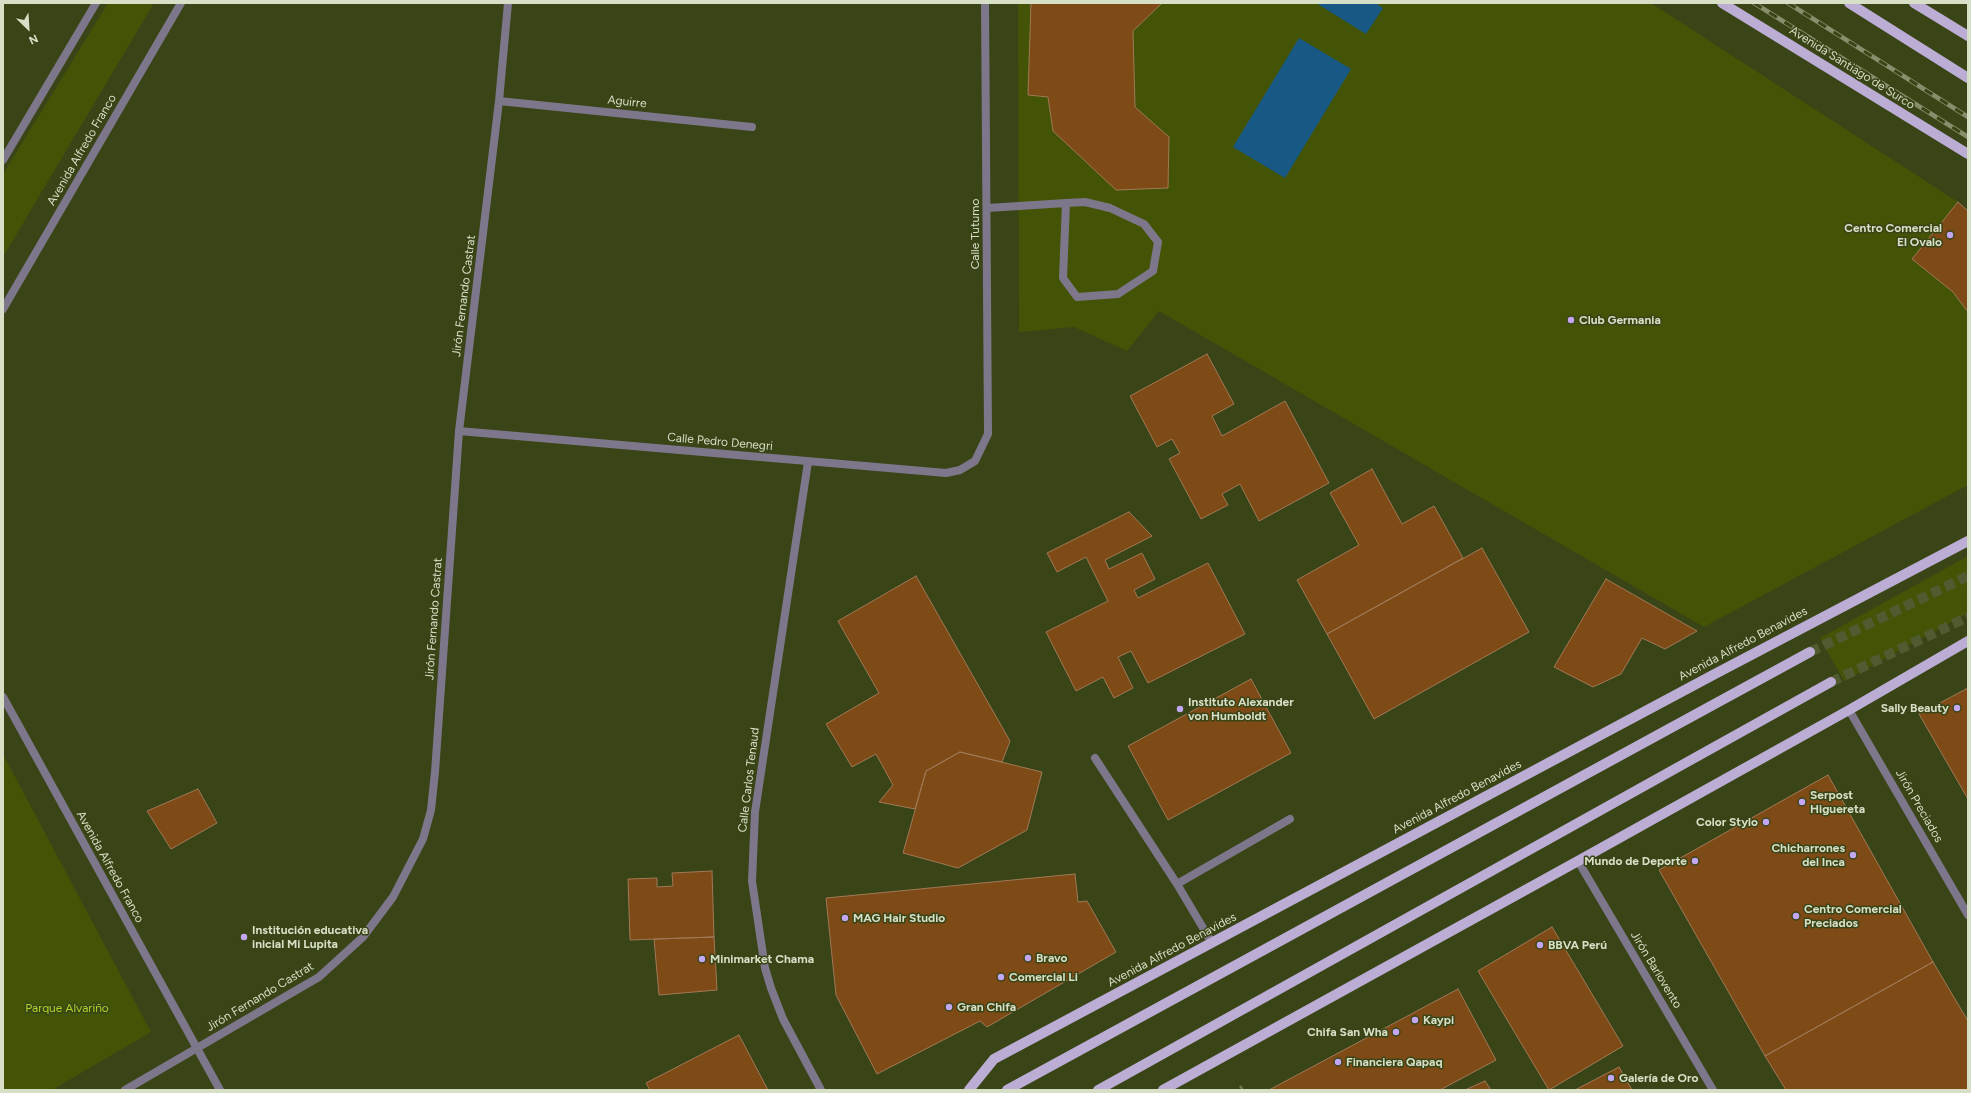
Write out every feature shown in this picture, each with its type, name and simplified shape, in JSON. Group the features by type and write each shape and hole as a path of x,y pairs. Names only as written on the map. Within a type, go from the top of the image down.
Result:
{"main road":[{"name":"Avenida Santiago de Surco","path":"1722,3 1968,154"},
{"path":"1849,3 1968,78"},
{"path":"1914,3 1968,36"},
{"name":"Avenida Alfredo Benavides","path":"969,1090 994,1059 1713,675 1968,541"},
{"path":"1163,1090 1849,710 1968,641"},
{"path":"1007,1090 1810,652"},
{"path":"1098,1090 1831,682"}],"street":[{"path":"3,160 96,3"},
{"name":"Avenida Alfredo Franco","path":"3,309 181,3"},
{"name":"Jirón Fernando Castrat","path":"125,1090 319,977 363,937 393,897 423,839 431,810 435,772 460,432 499,101 508,3"},
{"name":"Calle Tutumo","path":"976,461 988,434 985,3"},
{"name":"Aguirre","path":"499,101 752,127"},
{"path":"987,208 1066,203 1085,202 1110,208 1144,224 1158,242 1153,271 1118,294 1077,298 1063,278 1066,203"},
{"name":"Calle Pedro Denegri","path":"460,432 946,473 960,470 976,461"},
{"name":"Calle Carlos Tenaud","path":"808,462 755,812 752,881 765,968 771,988 783,1019 821,1090"},
{"name":"Avenida Alfredo Franco","path":"3,697 220,1090"},
{"name":"Jirón Preciados","path":"1849,710 1968,915"},
{"path":"1095,758 1177,884 1212,943"},
{"path":"1177,884 1290,819"},
{"name":"Jirón Barlovento","path":"1578,861 1713,1090"}],"path":[{"path":"1240,1086 1243,1090"}],"green space":[{"path":"108,3 154,3 3,257 3,174"},
{"name":"Club Germania","path":"1018,3 1651,3 1958,202 1912,259 1953,292 1968,312 1968,485 1704,627 1159,311 1127,351 1074,327 1019,332"},
{"path":"1968,556 1968,613 1844,681 1820,638"},
{"name":"Parque Alvariño","path":"3,754 151,1032 52,1090 3,1090"}],"water":[{"path":"1316,3 1375,3 1383,8 1366,34"},
{"path":"1299,38 1351,69 1285,178 1233,147"}],"building":[{"path":"1031,3 1162,3 1133,31 1135,107 1169,137 1168,188 1116,190 1053,131 1048,97 1028,95"},
{"name":"Centro Comercial El Ovalo","path":"1958,202 1968,211 1968,312 1953,292 1912,259"},
{"path":"1207,354 1234,404 1212,416 1222,436 1285,401 1329,483 1259,521 1240,484 1222,494 1228,505 1201,519 1169,459 1180,453 1172,439 1157,447 1130,396"},
{"path":"1372,469 1402,524 1434,506 1463,558 1327,634 1297,580 1359,545 1330,493"},
{"path":"1129,512 1152,536 1105,560 1109,569 1142,553 1155,579 1134,590 1138,598 1208,563 1245,634 1148,683 1131,651 1118,657 1133,688 1114,698 1103,677 1076,691 1046,632 1108,601 1086,557 1057,572 1047,553"},
{"path":"1482,548 1529,632 1374,719 1327,634"},
{"path":"916,576 1010,741 1002,762 960,752 926,771 915,809 879,802 893,785 876,754 852,767 826,724 879,693 838,621"},
{"path":"1606,579 1697,631 1665,649 1642,638 1621,674 1593,687 1554,667"},
{"path":"1251,679 1291,753 1168,820 1128,746"},
{"path":"1968,688 1968,799 1919,714"},
{"path":"960,752 1042,772 1027,830 958,868 903,853 926,771"},
{"name":"Centro Comercial Preciados","path":"1828,775 1933,962 1765,1056 1659,870"},
{"path":"198,789 217,823 171,849 147,811"},
{"path":"712,871 714,937 630,940 628,879 657,878 657,887 673,886 672,873"},
{"path":"1075,874 1078,902 1087,901 1116,952 987,1027 980,1021 877,1074 836,995 826,898"},
{"path":"1552,927 1623,1046 1549,1090 1478,971"},
{"path":"714,937 717,990 659,995 654,939"},
{"path":"1933,962 1968,1021 1968,1090 1786,1090 1765,1056"},
{"path":"1458,989 1496,1060 1440,1090 1269,1090"},
{"path":"739,1035 768,1090 650,1090 646,1083"},
{"name":"Galería de Oro","path":"1619,1067 1632,1090 1575,1090"},
{"path":"1485,1081 1491,1090 1465,1090"}],"tunnel":[{"path":"1810,652 1968,576"},
{"path":"1831,682 1968,617"}],"railway":[{"path":"1754,3 1968,137"},
{"path":"1788,3 1968,117"}],"place":[{"name":"Centro Comercial El Ovalo","path":"1950,235"},
{"name":"Club Germania","path":"1571,320"},
{"name":"Sally Beauty","path":"1957,708"},
{"name":"Instituto Alexander von Humboldt","path":"1180,709"},
{"name":"Serpost Higuereta","path":"1802,802"},
{"name":"Color Stylo","path":"1766,822"},
{"name":"Chicharrones del Inca","path":"1853,855"},
{"name":"Mundo de Deporte","path":"1695,861"},
{"name":"Centro Comercial Preciados","path":"1796,916"},
{"name":"MAG Hair Studio","path":"845,918"},
{"name":"Institución educativa inicial Mi Lupita","path":"244,937"},
{"name":"BBVA Perú","path":"1540,945"},
{"name":"Bravo","path":"1028,958"},
{"name":"Minimarket Chama","path":"702,959"},
{"name":"Comercial Li","path":"1001,977"},
{"name":"Gran Chifa","path":"949,1007"},
{"name":"Kaypi","path":"1415,1020"},
{"name":"Chifa San Wha","path":"1396,1032"},
{"name":"Financiera Qapaq","path":"1338,1062"},
{"name":"Galería de Oro","path":"1611,1078"}]}
